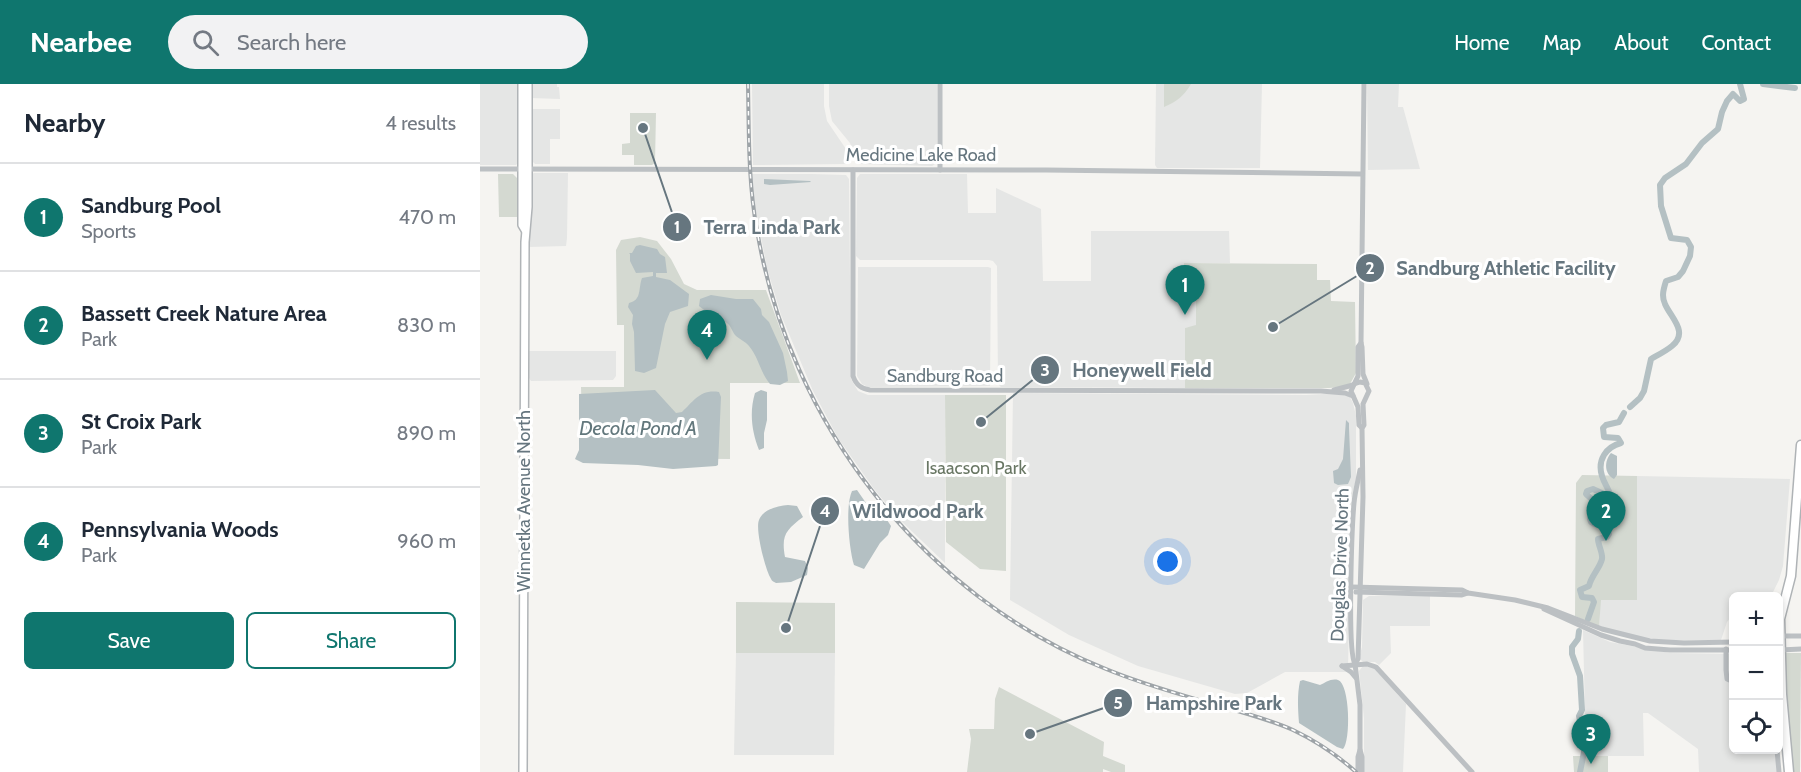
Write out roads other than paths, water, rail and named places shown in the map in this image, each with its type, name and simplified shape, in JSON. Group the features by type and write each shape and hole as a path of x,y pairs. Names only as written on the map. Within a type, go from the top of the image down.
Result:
{"highway":[{"path":"1783,605 1791,576 1801,445"},
{"path":"1783,698 1786,772"},
{"path":"1783,741 1786,772"}],"main road":[{"name":"Winnetka Avenue North","path":"522,84 525,170"},
{"name":"Winnetka Avenue North","path":"523,772 525,230 522,225 528,84"}],"street":[{"path":"940,84 940,170"},
{"name":"Douglas Drive North","path":"1362,428 1359,425 1358,407 1351,391 1358,376 1360,343 1364,84"},
{"name":"Medicine Lake Road","path":"480,169 1362,174"},
{"name":"Sandburg Road","path":"854,170 854,376 862,389 1322,391 1353,385"},
{"name":"Douglas Drive North","path":"1355,664 1358,659 1363,407 1369,391 1363,374 1360,343"},
{"path":"1353,385 1360,381 1367,384"},
{"name":"Sandburg Road","path":"1322,391 1354,396"},
{"path":"1354,396 1362,399 1366,397"},
{"name":"Douglas Drive North","path":"1360,772 1362,757 1360,705 1351,642 1354,505 1361,466"},
{"path":"1352,590 1462,595 1468,593 1515,600 1540,607 1601,635 1645,648 1670,650 1729,644"},
{"path":"1783,636 1801,636"},
{"path":"1726,646 1726,675 1729,680"},
{"path":"1783,650 1801,649"},
{"path":"1357,680 1342,666 1371,664 1377,668 1472,772"},
{"path":"1777,754 1779,772"}],"water":[{"path":"764,179 811,182 770,185 764,184"},
{"path":"640,245 657,249 665,257 667,273 656,273 656,277 670,280 689,294 688,306 670,312 665,324 656,368 644,373 635,371 633,315 628,307 629,303 638,297 642,278 653,276 653,272 636,273 630,261 629,253"},
{"path":"711,295 753,299 769,322 783,353 788,381 780,385 770,384 747,344 735,335 727,323 699,306 700,299"},
{"name":"Decola Pond A","path":"655,390 676,413 682,412 702,394 719,392 721,397 718,465 673,469 583,463 575,459 579,450 579,394"},
{"path":"761,390 767,392 767,420 764,448 759,450 752,415 755,393"},
{"path":"1346,420 1349,423 1351,477 1348,484 1338,485 1334,483 1333,471 1338,469 1343,459"},
{"path":"1611,453 1617,456 1617,475 1614,479 1608,474 1606,467"},
{"path":"857,490 866,503 891,526 888,535 880,543 864,569 854,565 849,539 850,498 852,491"},
{"path":"788,505 797,506 803,517 792,526 784,538 785,557 805,561 808,568 807,575 791,582 776,583 771,579 766,566 759,540 758,525 761,516 767,511"},
{"path":"1331,680 1338,680 1342,684 1348,713 1346,744 1343,749 1299,723 1298,692 1300,681 1320,685"}],"waterway":[{"path":"1630,407 1644,391 1651,359 1672,346 1679,336 1677,325 1664,301 1663,292 1666,281 1678,277 1690,256 1691,247 1687,240 1671,238 1661,206 1660,185 1665,178 1686,164 1702,143 1718,129 1722,112 1733,94 1740,101 1744,99 1740,84"},
{"path":"1763,84 1795,88"},
{"path":"1588,619 1594,602 1592,598 1582,597 1580,590 1589,586 1601,562 1598,539 1607,537 1609,534 1604,527 1591,522 1596,503 1586,494 1587,491 1593,489 1608,496 1610,494 1602,476 1602,460 1607,451 1621,443 1618,438 1604,437 1603,428 1619,422 1624,413"},
{"path":"1579,631 1578,639 1572,647 1572,654 1580,676 1582,710 1579,716 1585,747 1580,772"}],"railway":[{"path":"748,84 754,212 774,301 799,370 833,434 875,494 924,549 979,597 1040,637 1106,669 1133,679 1274,722 1293,730 1326,749 1356,772"}],"place":[{"name":"Terra Linda Park","path":"643,128"},
{"name":"Sandburg Pool","path":"1185,315"},
{"name":"Sandburg Athletic Facility","path":"1273,327"},
{"name":"Pennsylvania Woods","path":"707,360"},
{"name":"Honeywell Field","path":"981,422"},
{"name":"Bassett Creek Nature Area","path":"1606,541"},
{"name":"Wildwood Park","path":"786,628"},
{"name":"Hampshire Park","path":"1030,734"},
{"name":"St Croix Park","path":"1591,764"}],"park label":[{"name":"Isaacson Park","path":"976,468"}]}
